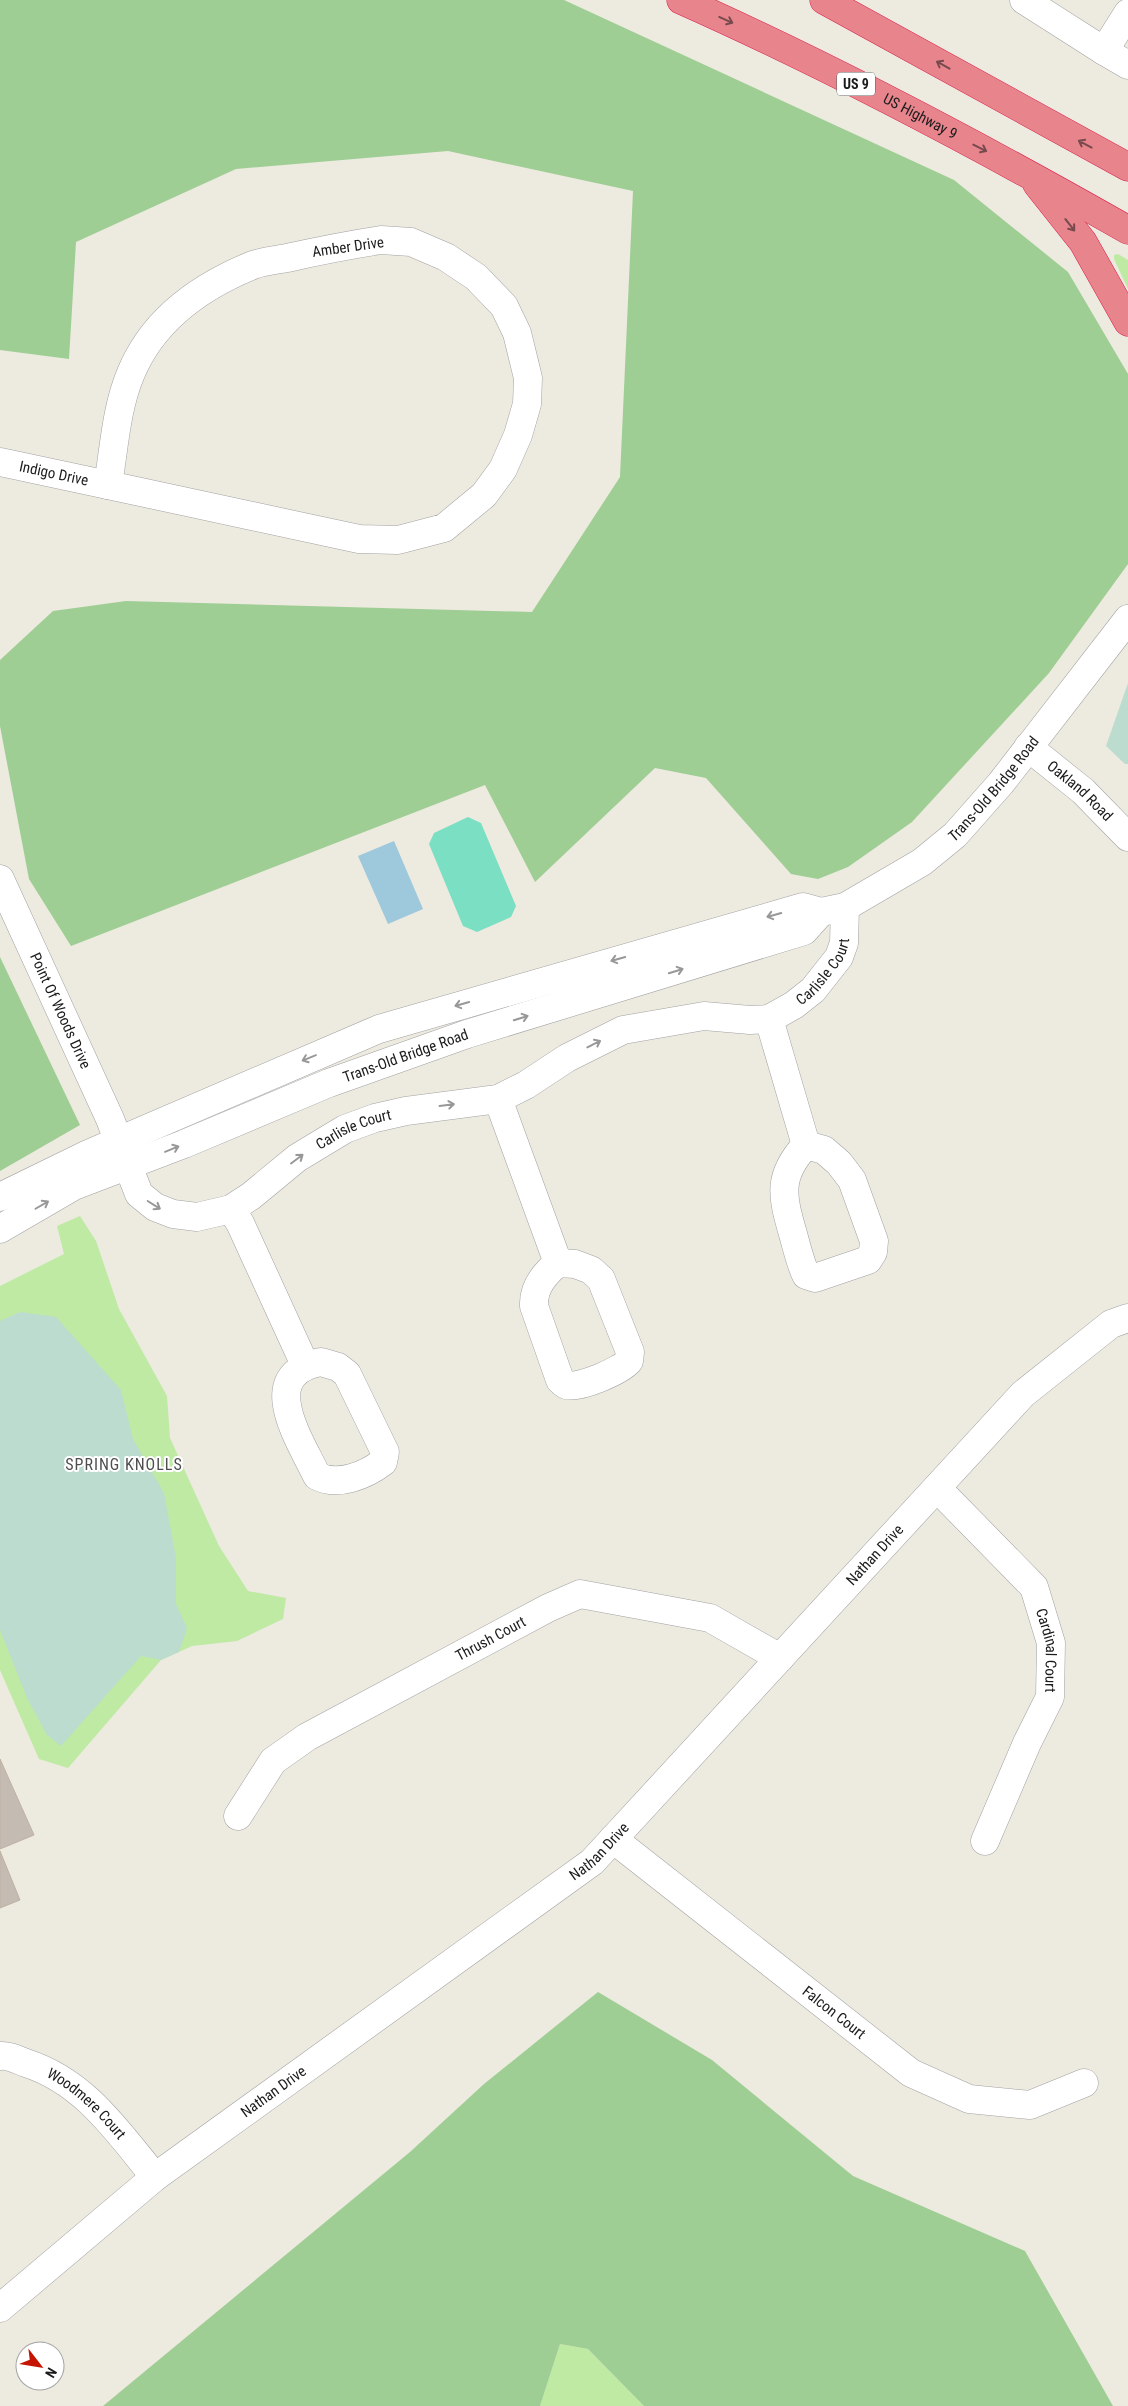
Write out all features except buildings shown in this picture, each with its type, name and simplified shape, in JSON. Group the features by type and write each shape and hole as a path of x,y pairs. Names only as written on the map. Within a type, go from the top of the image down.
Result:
{"highway":[{"name":"US Highway 9","path":"681,0 776,42 1028,173 1128,230"},
{"path":"839,4 1128,167"},
{"path":"1028,173 1083,242 1128,322"}],"street":[{"path":"1024,0 1104,51 1128,64"},
{"path":"1104,51 1128,13"},
{"name":"Amber Drive","path":"381,240 411,242 446,257 476,277 504,306 516,333 528,378 527,404 518,435 503,470 484,496 444,528 398,540 359,539 108,485 121,407 130,374 147,342 161,325 203,290 255,265 381,240"},
{"name":"Indigo Drive","path":"0,462 108,485"},
{"name":"Trans-Old Bridge Road","path":"0,1229 74,1186 122,1155 379,1030 803,907 833,909 890,882 922,862 955,835 990,796 1128,619"},
{"name":"Oakland Road","path":"1028,747 1083,791 1128,837"},
{"name":"Point Of Woods Drive","path":"0,880 110,1119 122,1155"},
{"name":"Carlisle Court","path":"122,1155 139,1194 155,1207 173,1214 197,1217 231,1209 297,1158 345,1129 375,1118 406,1111 498,1099 526,1085 567,1058 622,1030 704,1016 750,1020 769,1019 794,1005 812,990 839,957 844,943 833,909"},
{"path":"769,1019 806,1145"},
{"path":"498,1099 558,1263"},
{"path":"806,1145 824,1150 839,1163 852,1180 874,1241 873,1252 868,1260 815,1278 806,1275 783,1201 783,1183 789,1168 796,1156 806,1145"},
{"name":"Trans-Old Bridge Road","path":"0,1197 57,1168 122,1155"},
{"path":"231,1209 240,1222 305,1365"},
{"name":"Nathan Drive","path":"0,2308 155,2177 592,1862 1023,1394 1111,1324 1128,1318"},
{"name":"Cardinal Court","path":"937,1488 1034,1587 1051,1643 1050,1698 1027,1743 985,1841"},
{"name":"Thrush Court","path":"238,1816 273,1761 307,1737 548,1608 580,1594 710,1618 780,1658"},
{"name":"Falcon Court","path":"613,1839 911,2073 969,2099 1030,2105 1084,2083"},
{"name":"Woodmere Court","path":"0,2056 31,2064 58,2077 91,2101 155,2177"}],"green space":[{"path":"0,0 564,0 954,180 1068,272 1128,374 1128,564 1049,673 912,822 848,867 818,879 791,874 706,778 655,768 535,882 485,785 71,946 29,879 0,726 0,660 53,611 126,601 532,612 620,477 633,191 448,151 236,169 76,242 69,359 0,350"},
{"path":"1118,254 1128,260 1128,289 1114,259 1114,255"},
{"path":"1128,683 1128,764 1125,764 1106,746"},
{"path":"468,817 481,823 516,906 511,917 477,932 463,926 429,844 434,833"},
{"path":"0,957 80,1125 0,1171"},
{"path":"80,1216 96,1241 119,1309 167,1396 170,1438 219,1546 248,1591 286,1598 283,1619 237,1641 192,1646 161,1660 68,1768 39,1759 0,1670 0,1286 64,1254 57,1226"},
{"path":"20,1312 56,1317 121,1390 133,1439 164,1493 176,1558 176,1604 187,1628 179,1652 161,1660 141,1656 61,1746 47,1735 27,1698 0,1630 0,1321"},
{"path":"598,1992 712,2060 853,2176 1025,2251 1113,2406 644,2406 588,2349 560,2344 540,2406 103,2406 410,2152 484,2084"},
{"path":"560,2344 588,2349 644,2406 540,2406"}],"water":[{"path":"394,841 423,909 388,924 358,856"}],"district":[{"name":"SPRING KNOLLS","path":"124,1464"}]}
